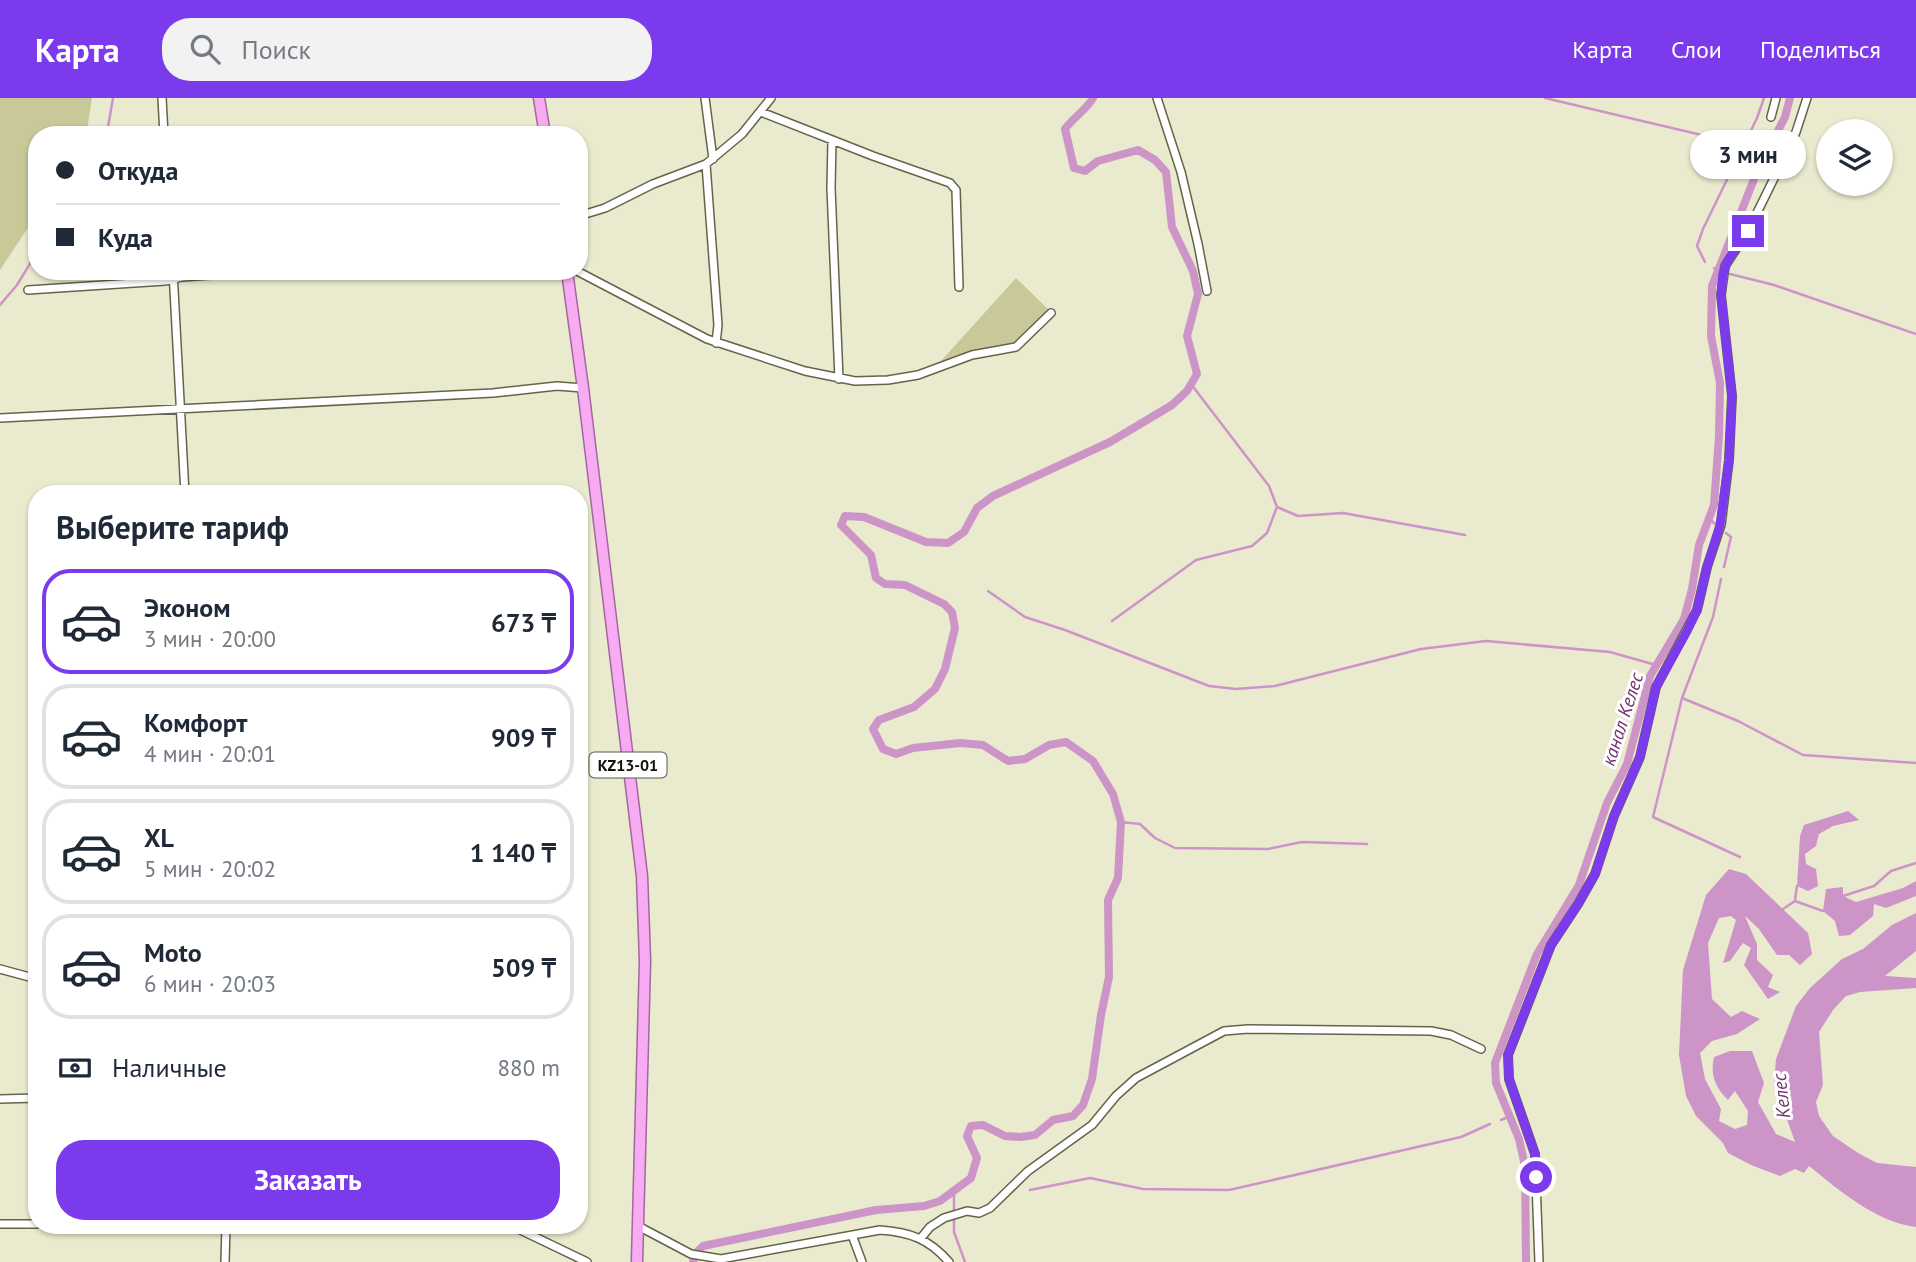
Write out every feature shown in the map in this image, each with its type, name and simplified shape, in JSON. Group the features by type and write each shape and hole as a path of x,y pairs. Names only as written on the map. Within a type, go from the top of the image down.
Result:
{"highway":[{"path":"539,98 544,126"},
{"name":"KZ13-01","path":"568,280 642,876 645,961 637,1262"}],"street":[{"path":"162,98 164,126"},
{"path":"705,98 718,325 716,343"},
{"path":"588,213 617,204 653,184 710,161 732,143 761,113 771,98"},
{"path":"1157,98 1181,172 1207,290"},
{"path":"1771,117 1776,98"},
{"path":"1539,1262 1535,1154 1509,1079 1508,1055 1551,945 1595,874 1614,816 1640,757 1656,687 1697,610 1720,525 1729,460 1732,396 1721,295 1725,266 1748,231 1788,149 1807,98"},
{"path":"761,113 945,180 953,186 956,190 959,287"},
{"path":"832,141 832,214 839,379"},
{"path":"588,277 716,343 839,379 865,381 918,375 972,355 1008,350 1022,343 1051,313"},
{"path":"28,290 125,280"},
{"path":"174,280 185,485"},
{"path":"0,418 494,393 557,386 583,388"},
{"path":"0,969 28,977"},
{"path":"921,1238 930,1227 944,1218 967,1211 979,1213 990,1208 1028,1171 1092,1125 1116,1096 1136,1078 1224,1031 1431,1031 1451,1035 1481,1049"},
{"path":"0,1099 28,1098"},
{"path":"0,1224 28,1224"},
{"path":"638,1226 691,1254 721,1259 880,1230 902,1231 921,1238 936,1248 949,1262"},
{"path":"225,1262 226,1234"},
{"path":"529,1234 587,1262"},
{"path":"852,1235 862,1262"}],"green space":[{"path":"0,98 92,98 87,126 28,126 28,228 0,270"},
{"path":"1016,278 1050,311 1010,348 941,361"}],"water":[{"path":"1848,811 1859,820 1833,826 1819,834 1816,846 1805,854 1806,864 1816,869 1818,886 1808,891 1797,886 1800,836 1804,825"},
{"name":"Келес","path":"1729,869 1746,874 1808,933 1812,954 1800,965 1789,955 1777,955 1759,929 1745,916 1757,944 1757,960 1773,975 1768,987 1780,992 1768,999 1744,965 1751,948 1743,943 1730,961 1723,963 1736,920 1731,916 1719,918 1708,943 1712,999 1731,1017 1742,1011 1760,1019 1737,1034 1712,1041 1700,1053 1705,1079 1721,1109 1719,1121 1735,1129 1747,1125 1748,1111 1735,1091 1728,1100 1720,1090 1713,1075 1714,1057 1730,1051 1752,1051 1764,1083 1758,1102 1776,1134 1795,1142 1774,1083 1776,1059 1796,1006 1810,988 1842,959 1863,949 1892,925 1916,913 1916,951 1885,976 1916,978 1916,988 1860,992 1846,996 1833,1010 1819,1032 1823,1085 1816,1102 1819,1116 1833,1136 1858,1153 1877,1163 1916,1167 1916,1227 1901,1224 1873,1212 1809,1166 1804,1173 1795,1169 1780,1176 1751,1165 1728,1153 1723,1143 1696,1116 1686,1096 1679,1055 1683,970 1706,895"},
{"path":"1916,881 1916,896 1886,908 1874,904 1873,916 1850,935 1839,936 1835,921 1823,911 1826,889 1843,887 1843,896 1856,902 1903,888"}],"waterway":[{"path":"108,126 113,98"},
{"path":"693,1262 695,1254 703,1246 876,1210 924,1206 940,1201 971,1178 977,1158 967,1136 971,1126 983,1125 1005,1136 1035,1135 1053,1120 1073,1116 1083,1105 1092,1079 1109,977 1108,900 1118,878 1121,822 1113,794 1093,761 1066,742 1049,745 1025,759 1008,761 983,745 960,743 913,748 896,754 883,749 873,729 879,720 914,707 935,689 945,669 955,628 952,612 944,604 905,585 885,584 876,578 871,555 841,525 845,516 864,517 926,542 948,543 964,532 977,508 993,496 1110,442 1172,405 1187,391 1197,374 1187,336 1198,294 1193,271 1172,227 1166,172 1155,160 1138,150 1098,161 1085,171 1074,168 1065,129 1093,98"},
{"path":"1545,98 1744,145"},
{"path":"1705,262 1697,246 1703,229 1764,98"},
{"name":"канал Келес","path":"1526,1262 1525,1166 1519,1139 1496,1083 1495,1063 1537,954 1579,885 1607,803 1627,764 1650,676 1684,619 1699,545 1714,505 1720,383 1711,336 1712,286 1756,174 1785,117 1790,98"},
{"path":"0,305 28,267"},
{"name":"канал Келес","path":"1714,268 1718,271"},
{"path":"1730,274 1774,285 1916,334"},
{"path":"1112,621 1196,560 1252,546 1267,533 1277,507 1269,486 1191,384"},
{"path":"1277,507 1298,516 1343,513 1465,535"},
{"path":"1709,518 1716,525"},
{"path":"1724,567 1731,537 1726,533"},
{"path":"1721,579 1713,617 1682,698 1653,817 1740,857"},
{"path":"988,591 1025,617 1209,686 1236,689 1275,686 1421,649 1486,641 1610,652 1656,665"},
{"path":"1682,698 1738,721 1803,755 1916,763"},
{"path":"1121,822 1140,824 1155,838 1175,848 1268,849 1302,842 1367,844"},
{"path":"1843,896 1874,886 1891,871 1916,863"},
{"path":"1795,900 1797,886"},
{"path":"1783,909 1795,901 1823,911"},
{"path":"1501,1120 1510,1116"},
{"path":"1030,1190 1090,1178 1143,1189 1229,1190 1461,1137 1490,1124"},
{"path":"954,1193 954,1232 965,1262"}],"route":[{"path":"1536,1177 1535,1154 1509,1079 1508,1055 1551,945 1595,874 1614,816 1640,757 1656,687 1697,610 1725,502 1729,460 1732,396 1721,295 1723,274 1728,260 1748,231"}]}
